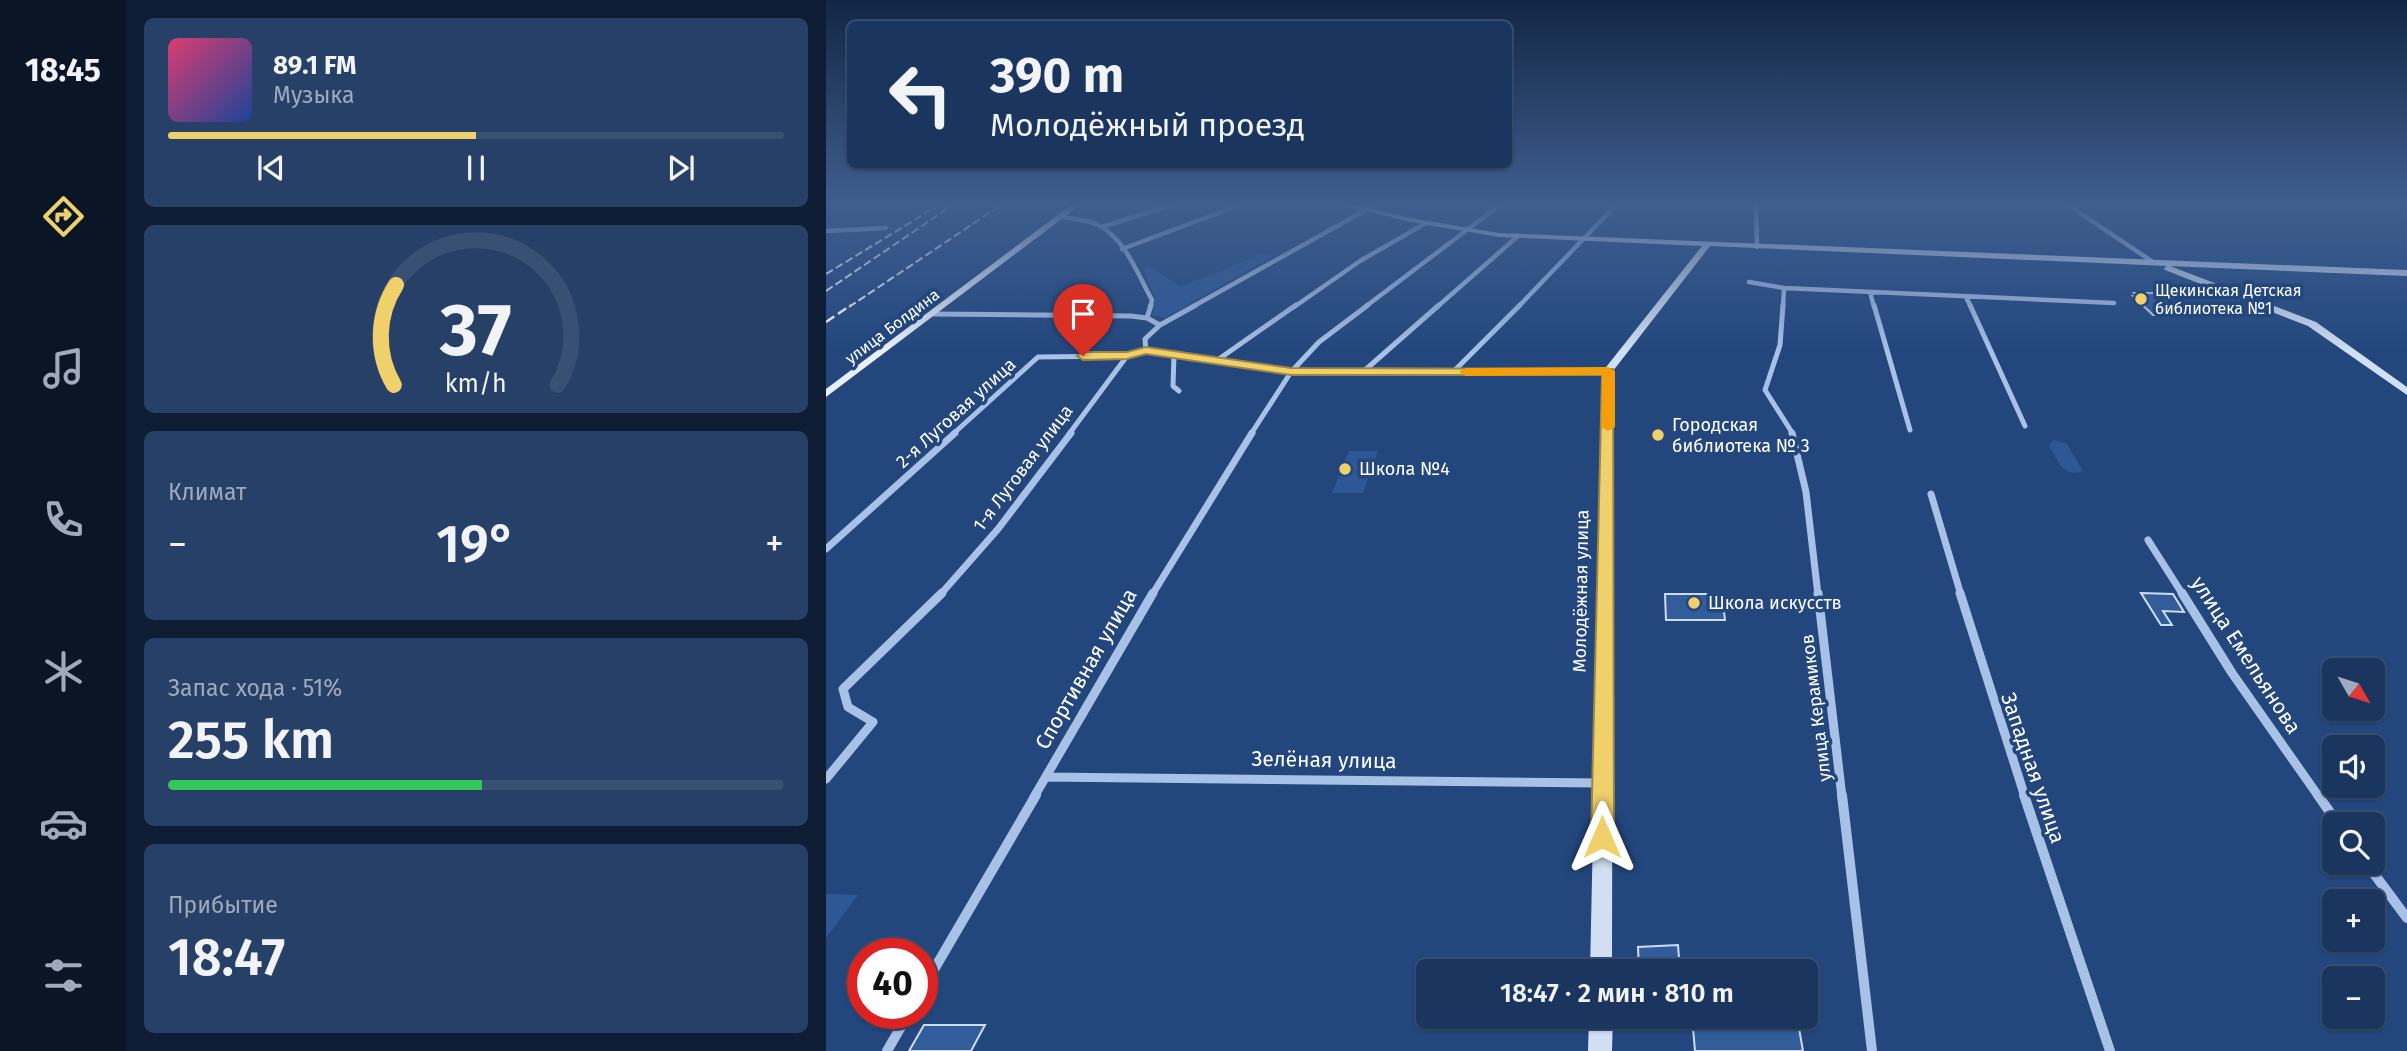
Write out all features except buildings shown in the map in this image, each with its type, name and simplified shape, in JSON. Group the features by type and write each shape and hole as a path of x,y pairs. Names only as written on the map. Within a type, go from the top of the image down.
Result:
{"main road":[{"name":"улица Болдина","path":"826,394 1011,254"}],"street":[{"path":"1125,254 1152,300 1147,318"},
{"path":"1146,351 1145,339 1160,324 1286,254"},
{"path":"1215,361 1372,254"},
{"name":"Спортивная улица","path":"938,962 1189,532 1291,372 1319,342 1436,254"},
{"path":"1364,372 1498,254"},
{"path":"1453,372 1571,254"},
{"path":"1127,356 1146,351 1291,372 1608,371 1700,254"},
{"path":"1943,254 2407,274"},
{"path":"2141,254 2153,262 2312,324 2407,392"},
{"path":"1749,282 1784,288 2114,303"},
{"name":"улица Керамиков","path":"1784,288 1780,345 1765,390 1792,432 1806,492 1872,1051"},
{"path":"1870,292 1910,430"},
{"path":"1966,297 2025,426"},
{"path":"933,314 1147,318 1160,324"},
{"path":"1174,355 1173,386 1178,391"},
{"name":"2-я Луговая улица","path":"826,548 1038,357 1127,356"},
{"name":"1-я Луговая улица","path":"826,779 873,722 848,707 843,689 879,652 936,601 979,552 1127,356"},
{"name":"Молодёжная улица","path":"1601,959 1608,371"},
{"name":"Западная улица","path":"1931,494 1989,691 2110,1051"},
{"name":"улица Емельянова","path":"2148,540 2232,673 2330,812"},
{"name":"Зелёная улица","path":"1046,776 1603,783"},
{"path":"2375,875 2407,918"},
{"path":"887,1051 900,1029"},
{"path":"1600,1051 1601,1029"}],"shaded area":[{"path":"1263,254 1273,256 1165,318 1152,315 1155,299 1143,268 1149,266 1181,287"},
{"path":"2054,440 2067,444 2083,471 2070,472 2062,466 2049,445"},
{"path":"1349,451 1378,451 1363,493 1332,493"},
{"path":"826,894 858,895 826,938"}],"railway":[{"path":"826,274 859,254"},
{"path":"826,291 881,254"},
{"path":"849,307 928,254"},
{"path":"826,322 851,305"}],"slow traffic":[{"path":"1466,372 1608,371 1608,427"}],"place":[{"name":"Щекинская Детская библиотека №1","path":"2141,299"},
{"name":"Городская библиотека № 3","path":"1658,435"},
{"name":"Школа №4","path":"1345,469"},
{"name":"Школа искусств","path":"1694,603"}],"route":[{"path":"1083,356 1127,356 1146,351 1291,372 1608,371 1602,837"}]}
